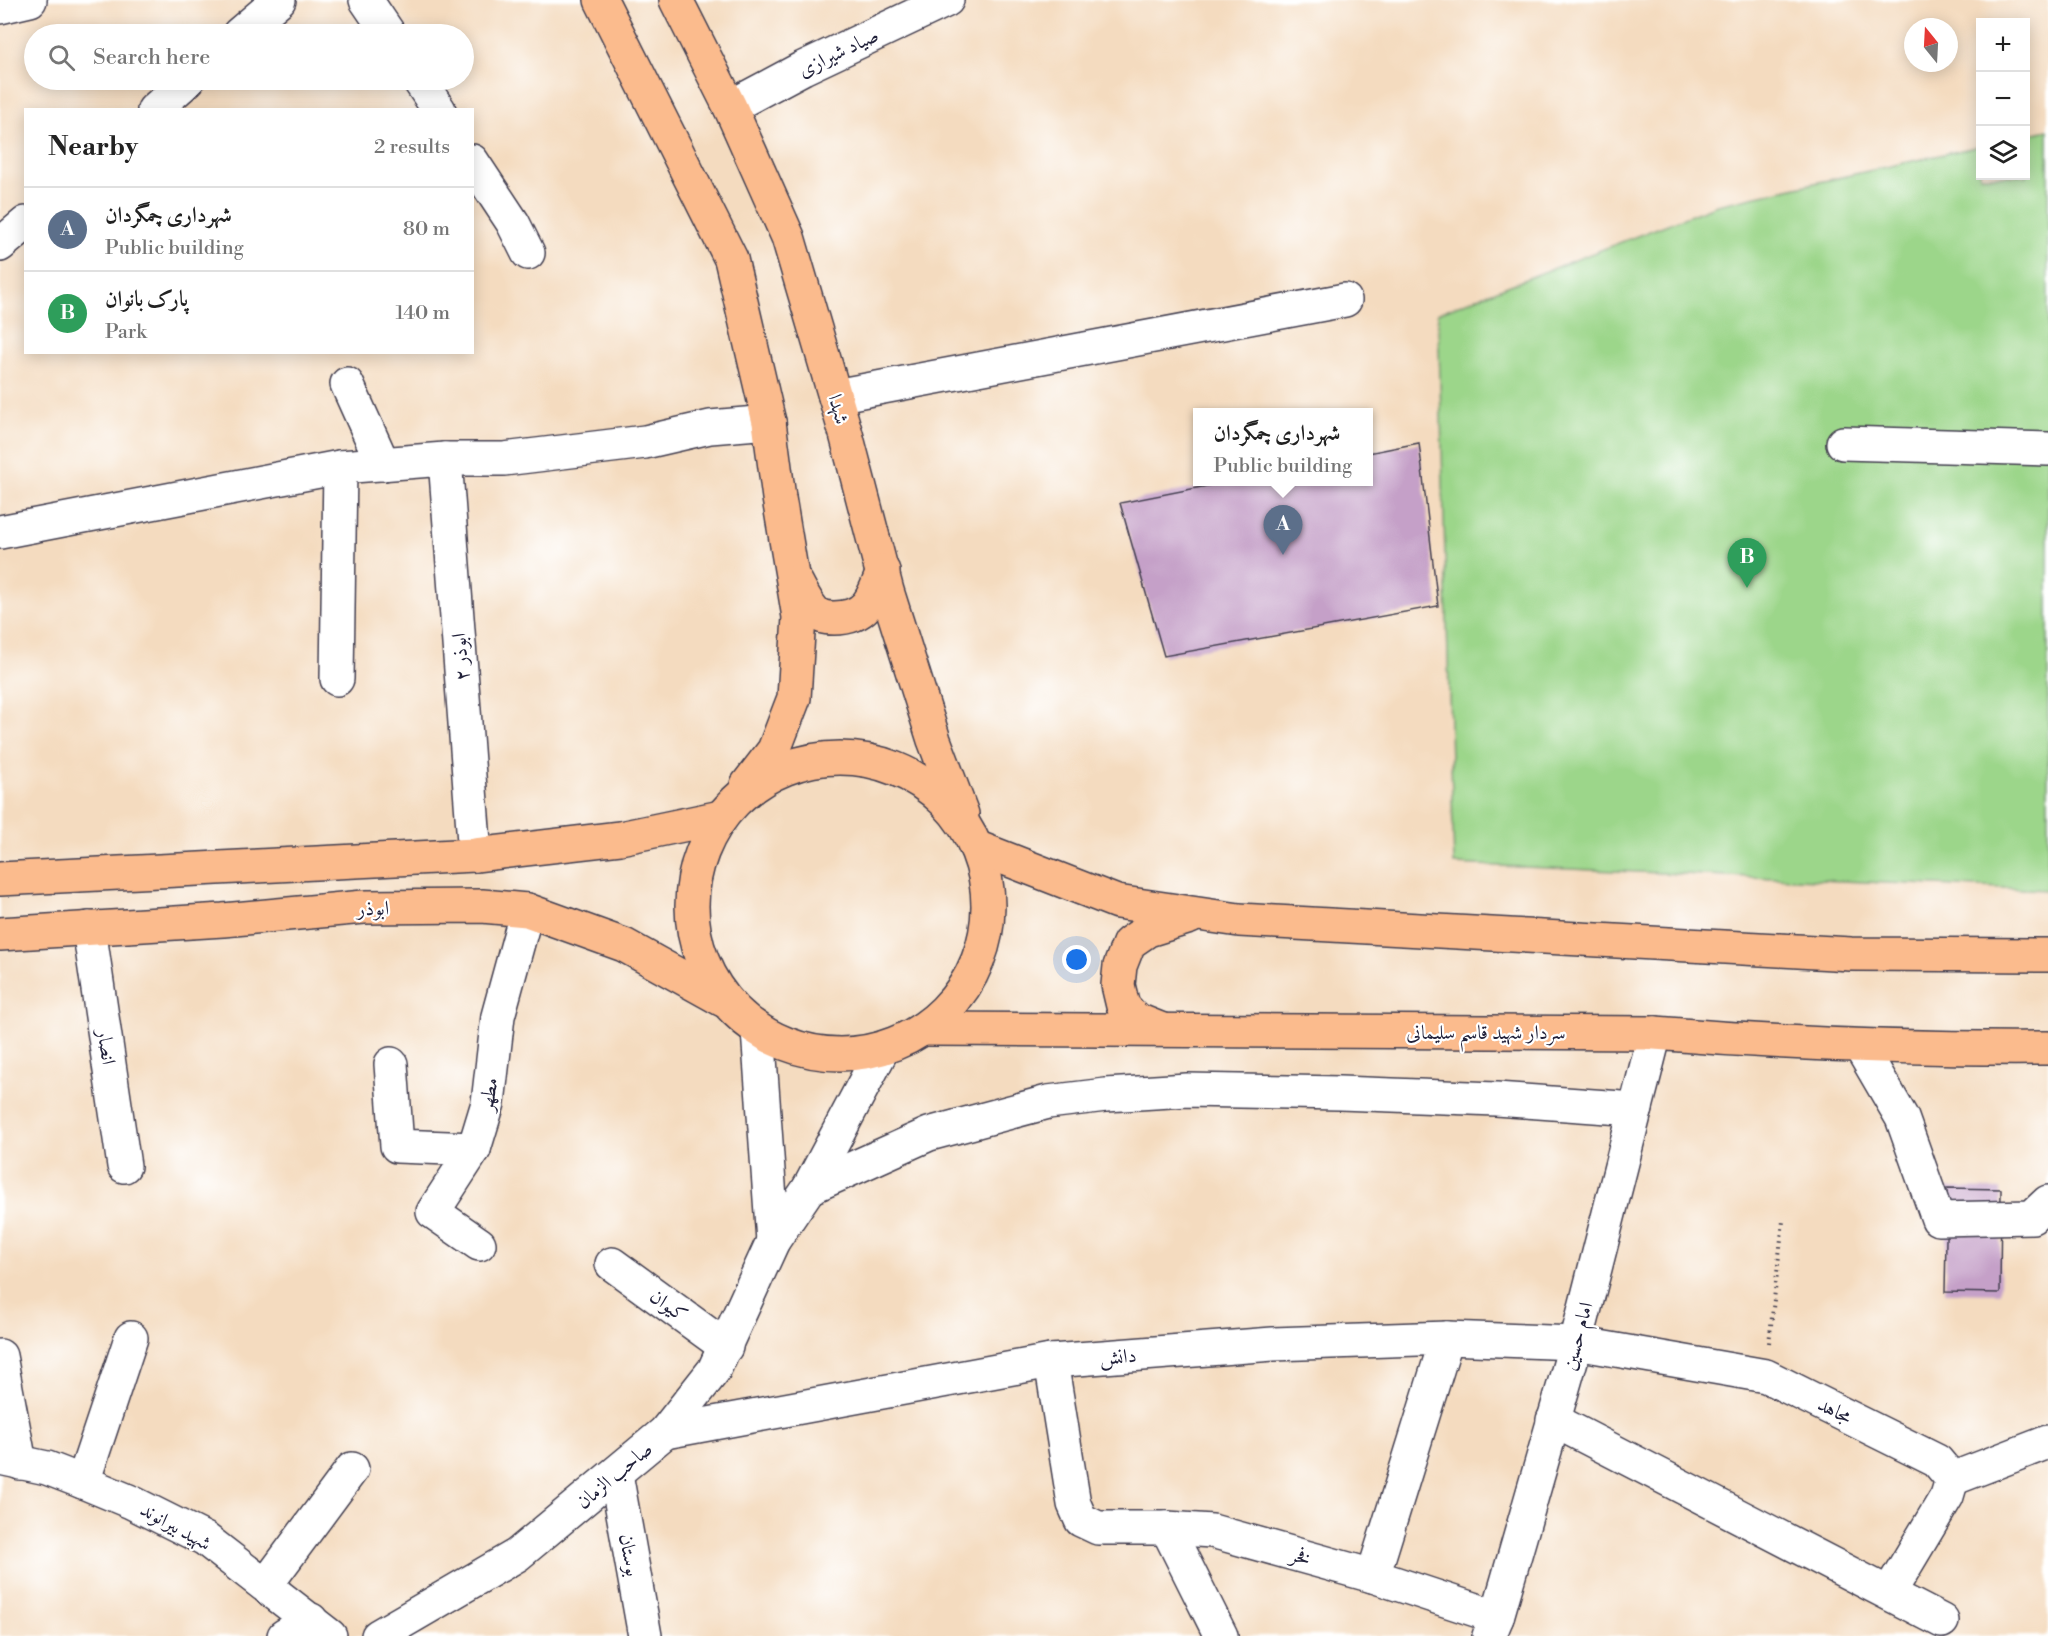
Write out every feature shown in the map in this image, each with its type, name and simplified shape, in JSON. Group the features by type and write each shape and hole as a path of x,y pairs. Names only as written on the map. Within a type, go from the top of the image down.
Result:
{"main road":[{"path":"601,0 731,259 770,422 779,498 799,617 794,698 774,750 728,809 701,852 692,890 693,930 704,968 725,1002 758,1030 797,1048 840,1054 883,1048 923,1029"},
{"name":"شهدا","path":"676,0 730,107 788,237 835,396 887,591 934,740 972,838 987,886 987,928 975,967 953,1002 923,1029"},
{"path":"791,572 814,611 824,618 844,618 863,610 873,598 883,572"},
{"path":"0,879 475,855 620,838 728,809 771,775 813,760 858,759 902,771 939,796 972,838 1117,902 1239,920 1851,954 2048,955"},
{"path":"364,861 364,907"},
{"name":"ابوذر","path":"0,934 223,920 364,907 482,906 527,910 624,945 725,1002"},
{"path":"1161,1029 1135,1019 1123,1006 1118,985 1120,966 1129,943 1148,930 1200,914"},
{"name":"سردار شهید قاسم سلیمانی","path":"923,1029 1654,1033 1746,1041 1860,1046 2048,1048"}],"street":[{"path":"0,7 30,0"},
{"path":"251,24 279,0"},
{"path":"366,0 382,24"},
{"name":"صیاد شیرازی","path":"730,107 803,68 946,0"},
{"path":"156,108 177,90"},
{"path":"426,90 438,108"},
{"path":"478,182 513,223 528,253"},
{"path":"0,245 24,225"},
{"path":"835,396 1345,300"},
{"path":"347,384 383,464"},
{"path":"0,532 340,467 445,459 504,459 645,442 710,427 770,422"},
{"path":"1843,443 2048,449"},
{"name":"ابوذر ۲","path":"445,459 475,855"},
{"path":"337,679 340,467"},
{"name":"مطهر","path":"479,1244 433,1212 474,1149 488,1103 498,1016 527,910"},
{"name":"انصار","path":"89,928 124,1166"},
{"path":"758,1030 772,1241"},
{"name":"امام حسین","path":"1493,1627 1576,1343 1654,1033"},
{"path":"1860,1046 1891,1095 1902,1118 1938,1219 2032,1217 2048,1202"},
{"name":"صاحب الزمان","path":"378,1636 517,1555 665,1432 714,1370 772,1241 809,1188 883,1048"},
{"path":"392,1064 397,1146 474,1149"},
{"path":"809,1188 929,1134 1048,1102 1106,1095 1188,1090 1340,1093 1496,1099 1636,1109"},
{"name":"کیوان","path":"612,1264 726,1347"},
{"path":"83,1482 131,1338"},
{"path":"1373,1576 1448,1338"},
{"name":"دانش","path":"665,1432 1051,1361 1273,1344 1448,1338 1576,1343"},
{"name":"مجاهد","path":"1576,1343 1766,1376 1937,1461 1952,1479"},
{"path":"0,1356 10,1460"},
{"name":"فخر","path":"1051,1361 1074,1504 1081,1520 1098,1528 1167,1528 1212,1531 1373,1576 1493,1627"},
{"path":"1553,1420 1942,1621"},
{"path":"1889,1593 1947,1496 1952,1479 2048,1442"},
{"name":"شهید بیرانوند","path":"10,1460 47,1468 83,1482 131,1502 205,1539 266,1586 308,1631"},
{"path":"266,1586 352,1469"},
{"name":"بوستان","path":"616,1474 645,1636"},
{"path":"1167,1528 1221,1636"}],"path":[{"path":"1766,1376 1783,1221"}],"green space":[{"path":"2048,130 2048,890 1454,864 1438,313 1717,205 1976,147 1976,180 2030,180 2030,134"}],"building":[{"path":"1419,443 1438,606 1164,656 1120,503 1207,486 1373,486 1373,452"},
{"path":"1947,1188 2001,1189 2000,1293 1945,1292"}],"place":[{"name":"شهرداری چمگردان","path":"1283,555"},
{"name":"پارک بانوان","path":"1747,588"}]}
